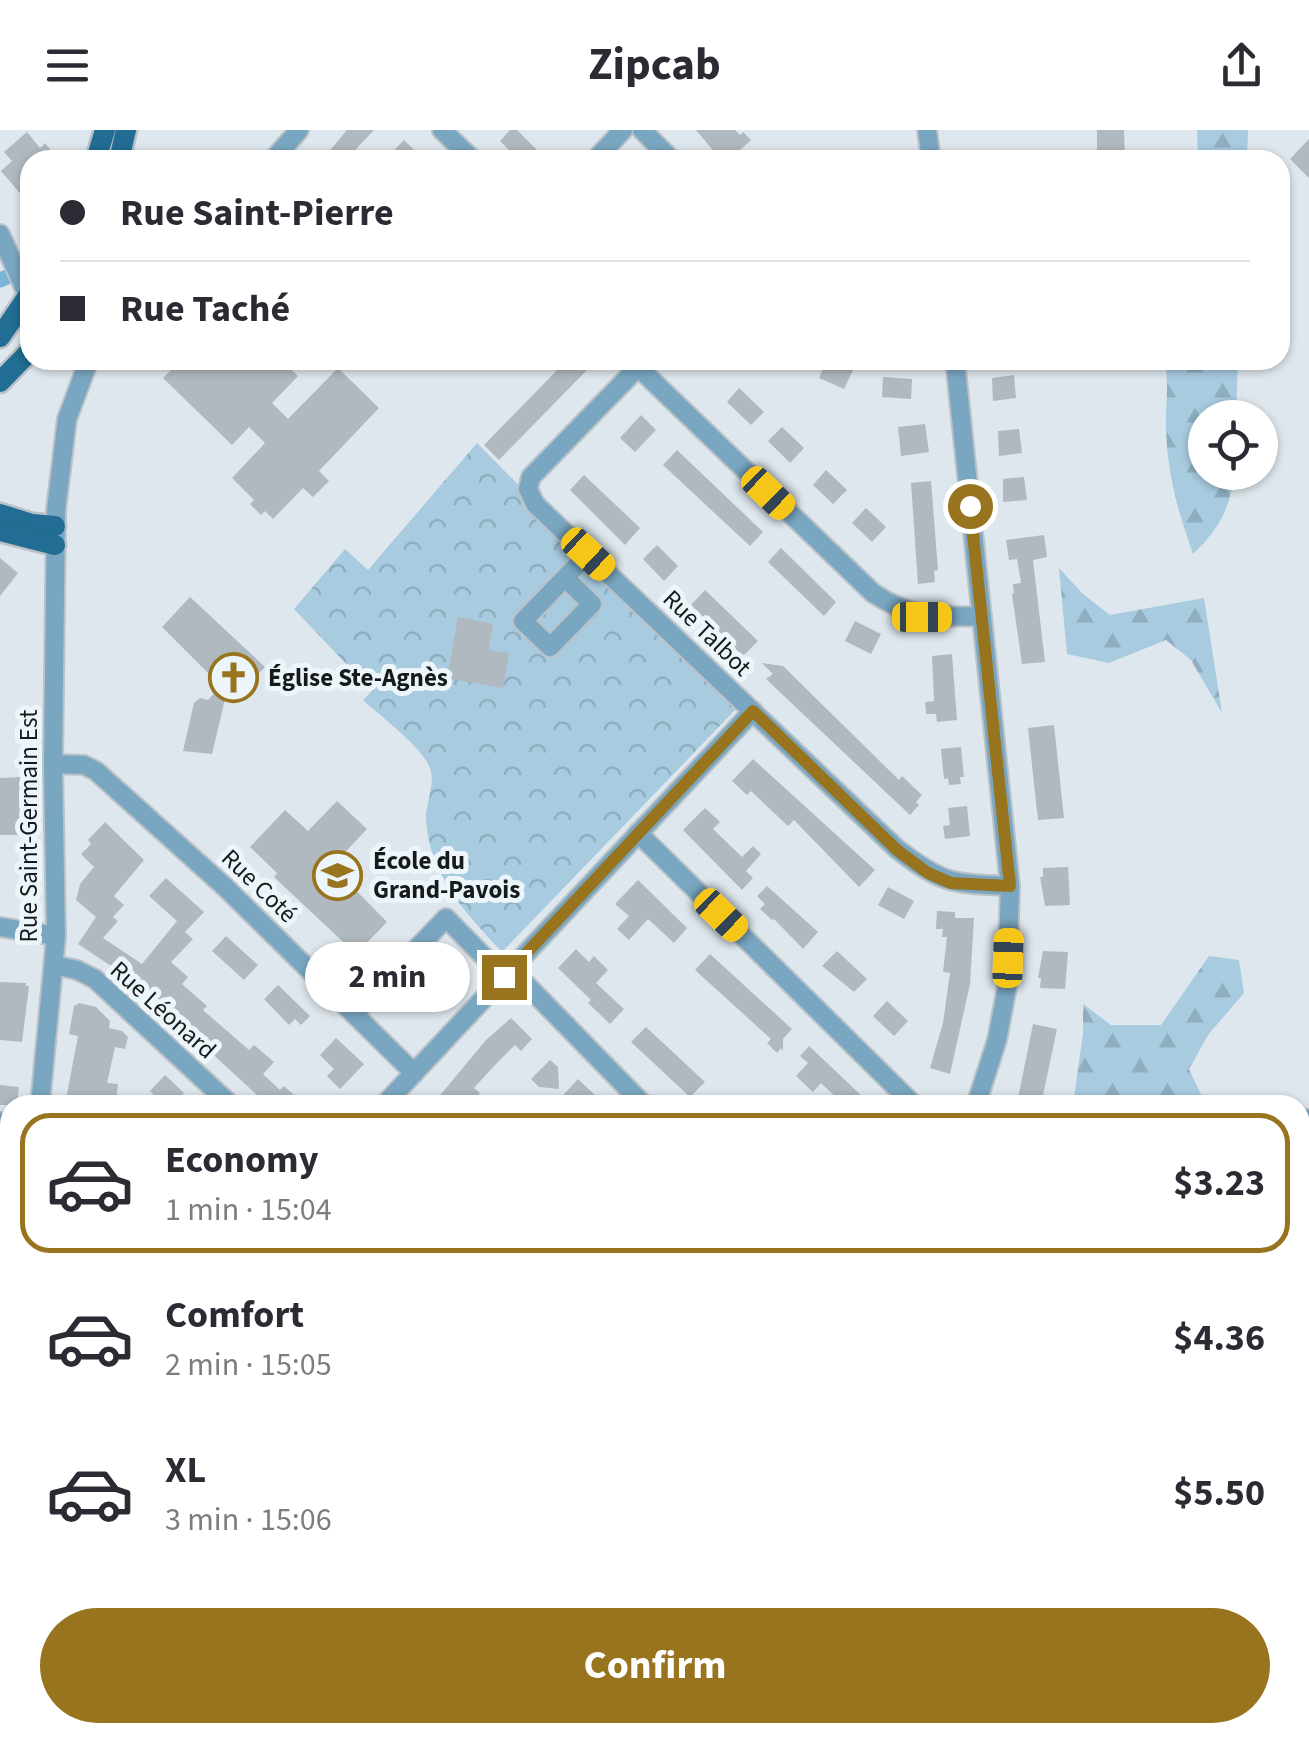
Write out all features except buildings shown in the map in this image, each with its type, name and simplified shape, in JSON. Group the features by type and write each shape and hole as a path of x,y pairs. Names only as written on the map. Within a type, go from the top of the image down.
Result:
{"main road":[{"path":"0,336 20,308"},
{"path":"3,383 20,363"},
{"path":"1,518 32,524 55,536"}],"street":[{"path":"442,130 463,150"},
{"path":"604,150 623,130"},
{"path":"642,130 662,150"},
{"path":"0,234 20,276"},
{"name":"Rue Saint-Germain Est","path":"41,1095 56,936 58,475 67,419 84,370"},
{"name":"Rue Talbot","path":"635,370 532,477 528,489 535,504 897,850 928,873 951,883 1010,886"},
{"path":"647,370 873,593 897,609 922,617 982,616"},
{"path":"956,370 1010,886 1007,987 998,1040 979,1095"},
{"path":"565,578 588,554"},
{"path":"393,1095 753,711"},
{"name":"Rue Coté","path":"54,764 84,765 96,771 225,886 414,1073"},
{"path":"638,834 904,1095"},
{"path":"354,1014 446,918 634,1095"},
{"path":"0,927 56,936"},
{"name":"Rue Léonard","path":"54,965 77,970 95,980 221,1095"}],"green space":[{"path":"1197,130 1248,130 1247,150 1198,150"},
{"path":"1166,370 1238,370 1237,400 1188,400 1188,490 1231,490 1216,527 1193,554 1178,508 1166,431"},
{"path":"477,443 738,707 502,952 452,892 434,859 426,820 431,786 429,766 409,740 363,700 372,691 294,609 345,549 368,570"},
{"path":"1059,568 1110,615 1204,598 1222,713 1191,660 1166,640 1109,663 1067,654"},
{"path":"1209,956 1239,960 1244,993 1208,1035 1189,1069 1201,1095 1074,1095 1083,1004 1111,1025 1161,1025"}],"waterway":[{"path":"0,280 7,277"}],"place":[{"name":"Église Ste-Agnès","path":"233,678"},
{"name":"École du Grand-Pavois","path":"338,875"}],"route":[{"path":"504,977 753,711 897,850 928,873 951,883 1010,886 970,506"}]}
